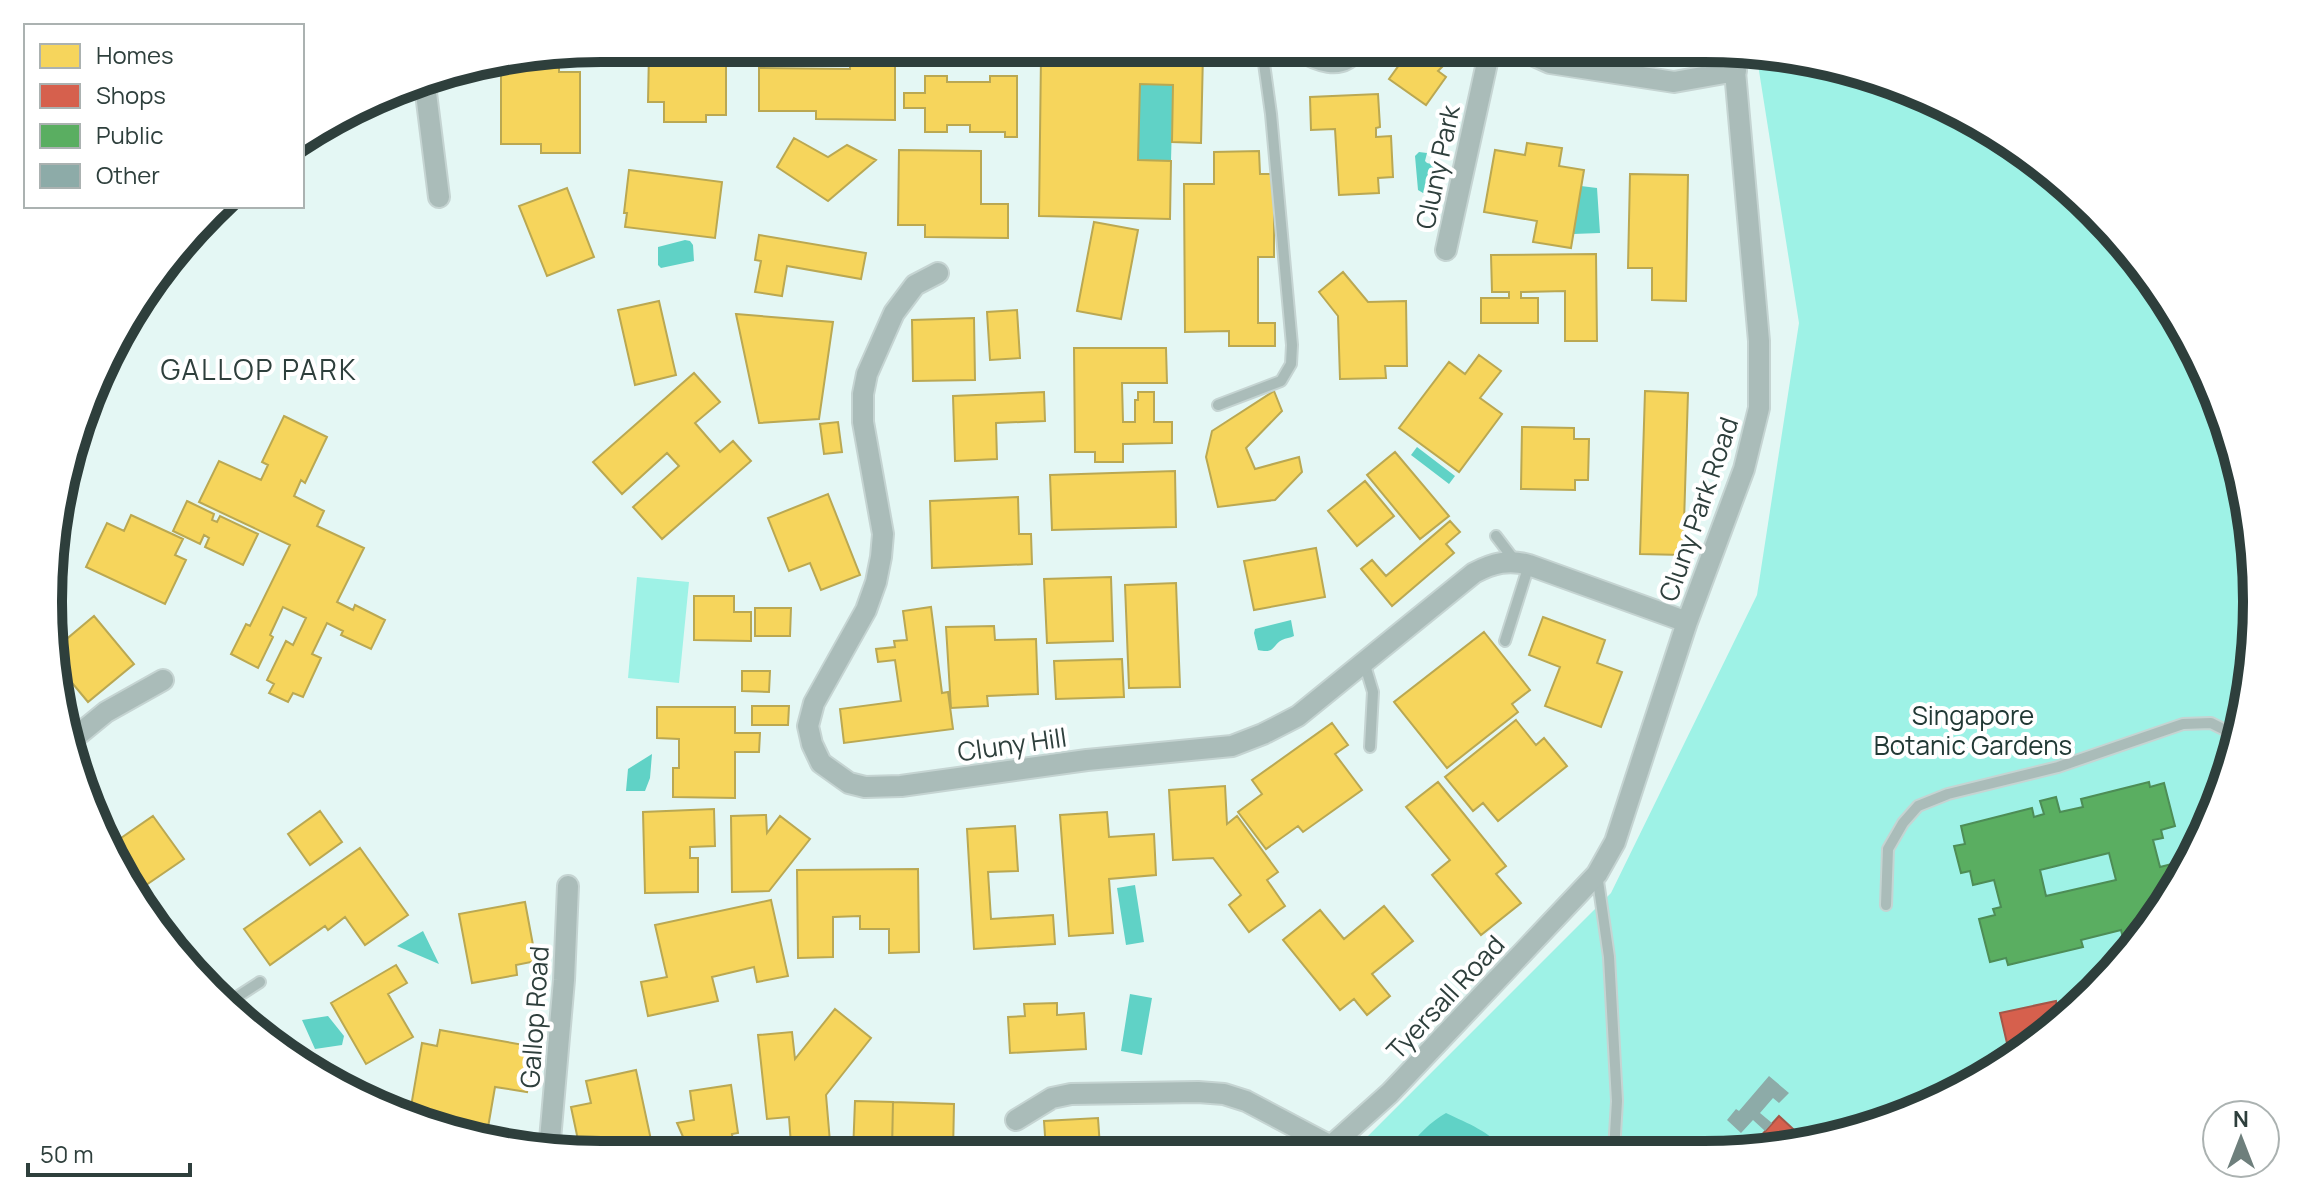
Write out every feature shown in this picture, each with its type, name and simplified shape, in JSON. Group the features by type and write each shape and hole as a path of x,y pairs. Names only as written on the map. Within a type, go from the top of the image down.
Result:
{"street":[{"name":"Cluny Park","path":"1446,250 1487,62"},
{"path":"1548,62 1674,82 1736,71"},
{"name":"Cluny Park Road","path":"1597,874 1615,842 1687,622 1744,469 1759,408 1759,341 1735,63"},
{"path":"426,92 439,197"},
{"name":"Cluny Hill","path":"938,273 915,285 894,313 867,374 863,394 863,422 883,534 881,557 866,610 810,714 808,726 821,763 849,783 865,787 901,786 1087,760 1232,746 1298,716 1474,573 1488,566 1522,563"},
{"path":"1522,563 1687,622"},
{"path":"78,735 106,712 163,680"},
{"name":"Tyersall Road","path":"1338,1141 1390,1093 1597,874"},
{"name":"Gallop Road","path":"550,1138 564,980 568,886"},
{"path":"1016,1120 1052,1098 1071,1094 1198,1092 1224,1094 1246,1101 1315,1141"}],"lane":[{"path":"1218,405 1281,381 1291,364 1292,345 1264,62"},
{"path":"1496,536 1522,563 1505,641"},
{"path":"1364,662 1373,692 1370,747"},
{"path":"1886,905 1888,849 1903,823 1918,806 1948,794 2058,767 2183,724 2211,723 2227,731"},
{"path":"1597,874 1609,957 1617,1085 1614,1141"},
{"path":"236,998 260,982"}],"green space":[{"name":"Singapore Botanic Gardens","path":"1758,65 1843,80 1910,103 1973,134 2032,173 2085,220 2132,273 2152,302 2187,363 2214,428 2233,496 2242,566 2242,637 2233,707 2202,808 2171,871 2132,930 2109,957 2032,1030 1973,1069 1910,1100 1877,1112 1809,1131 1739,1140 1363,1141 1611,893 1757,595 1799,323"},
{"path":"637,577 689,582 679,683 628,678"}],"water":[{"path":"1140,84 1173,85 1171,161 1138,160"},
{"path":"1419,152 1427,153 1425,161 1435,165 1434,191 1423,193 1418,190 1415,156"},
{"path":"1581,186 1597,188 1600,233 1573,234"},
{"path":"685,240 693,245 694,261 661,268 658,265 658,247"},
{"path":"1417,447 1455,476 1449,484 1411,455"},
{"path":"1291,620 1294,636 1282,640 1271,650 1258,650 1255,629"},
{"path":"652,754 650,778 645,791 626,791 628,769"},
{"path":"1135,885 1144,942 1126,945 1117,888"},
{"path":"423,931 439,964 397,946"},
{"path":"1130,994 1152,998 1142,1055 1121,1051"},
{"path":"328,1016 344,1036 342,1045 315,1049 302,1020"},
{"path":"1446,1113 1495,1141 1414,1141"}],"building: Homes":[{"path":"649,62 726,62 726,115 706,115 706,122 664,122 664,102 648,102"},
{"path":"850,62 895,62 895,120 816,119 816,111 759,111 759,68 850,69"},
{"path":"1041,62 1203,62 1201,143 1172,142 1173,85 1140,84 1138,160 1171,161 1170,219 1039,216"},
{"path":"1396,62 1447,62 1438,71 1446,77 1426,105 1389,79 1399,65"},
{"path":"559,64 559,72 580,72 580,153 541,153 541,144 501,144 501,71"},
{"path":"925,76 947,76 947,82 990,82 990,76 1017,76 1017,137 1005,137 1005,132 970,132 970,125 947,125 947,132 925,132 925,108 904,108 904,93 925,93"},
{"path":"1378,94 1380,127 1376,128 1376,137 1391,136 1393,177 1378,178 1379,193 1339,195 1335,129 1311,130 1310,97"},
{"path":"794,138 828,157 847,145 876,160 828,201 777,167"},
{"path":"1527,143 1562,148 1559,166 1584,170 1571,248 1533,242 1537,221 1484,212 1495,150 1525,155"},
{"path":"899,150 981,151 981,204 1008,204 1008,238 925,237 925,225 898,225"},
{"path":"1259,151 1260,174 1274,174 1274,257 1258,257 1258,323 1275,323 1275,346 1229,346 1229,331 1185,332 1184,184 1214,184 1214,152"},
{"path":"629,170 722,182 715,238 625,227"},
{"path":"1630,174 1688,175 1686,301 1652,300 1652,268 1628,268"},
{"path":"567,188 594,257 547,276 519,206"},
{"path":"1094,222 1138,230 1121,319 1077,311"},
{"path":"759,235 866,253 861,279 787,266 782,296 755,292 761,261 755,260"},
{"path":"1596,254 1597,341 1565,341 1565,291 1521,292 1521,298 1538,298 1538,323 1481,323 1481,298 1509,298 1509,292 1492,292 1491,255"},
{"path":"1343,272 1368,302 1406,301 1407,366 1385,366 1386,378 1340,379 1338,316 1319,292"},
{"path":"659,301 676,375 635,385 618,310"},
{"path":"1017,310 1020,358 990,360 987,312"},
{"path":"736,314 833,322 819,419 759,423"},
{"path":"974,318 975,380 913,381 912,320"},
{"path":"1074,348 1166,348 1167,383 1122,383 1123,422 1135,422 1138,392 1154,392 1154,422 1172,422 1172,443 1123,444 1123,462 1095,462 1095,452 1075,452"},
{"path":"1479,355 1501,371 1480,398 1502,414 1459,472 1399,428 1449,362 1465,374"},
{"path":"694,373 720,402 695,423 720,452 733,441 751,461 662,539 633,507 679,466 667,453 622,494 593,462"},
{"path":"1274,391 1282,411 1246,448 1255,469 1299,457 1302,472 1275,500 1218,507 1206,457 1212,431"},
{"path":"1645,391 1688,393 1683,555 1640,554"},
{"path":"1044,392 1045,421 996,423 997,459 955,461 953,396"},
{"path":"284,416 327,437 305,483 301,480 294,496 324,511 317,526 364,548 337,602 353,610 355,605 385,620 371,649 341,635 343,631 327,623 312,654 321,658 303,697 293,693 288,702 269,693 274,684 267,680 286,641 293,645 306,618 283,607 258,668 231,654 246,624 250,626 290,545 199,502 219,461 261,480 268,465 262,462"},
{"path":"838,422 842,452 824,454 820,424"},
{"path":"1522,427 1574,428 1574,439 1589,439 1588,480 1575,480 1575,490 1521,489"},
{"path":"1395,452 1449,516 1420,539 1367,475"},
{"path":"1175,471 1176,527 1052,530 1050,475"},
{"path":"1365,481 1394,516 1357,546 1328,511"},
{"path":"828,494 860,575 821,590 810,563 789,571 768,518"},
{"path":"1018,497 1019,534 1031,534 1032,564 932,568 930,501"},
{"path":"187,501 214,514 212,520 217,522 220,516 258,534 243,565 205,547 209,538 204,535 200,544 173,531"},
{"path":"131,515 183,539 175,555 186,560 165,604 86,567 107,523 124,531"},
{"path":"1450,521 1460,532 1446,544 1454,553 1392,606 1361,569 1372,560 1386,576"},
{"path":"1316,548 1325,597 1254,610 1244,561"},
{"path":"1111,577 1113,641 1047,643 1044,579"},
{"path":"1176,583 1180,687 1129,688 1125,585"},
{"path":"694,596 734,596 734,612 751,612 751,641 694,640"},
{"path":"931,607 942,693 948,692 953,729 844,743 840,709 901,701 895,660 878,662 876,649 895,647 894,641 907,640 903,611"},
{"path":"755,608 791,608 790,636 755,636"},
{"path":"94,616 134,664 88,702 73,684 69,687 64,642"},
{"path":"1543,617 1605,640 1597,663 1622,672 1601,727 1545,706 1560,667 1529,655"},
{"path":"994,626 995,640 1036,639 1038,694 987,696 988,706 951,708 946,627"},
{"path":"1484,632 1530,690 1512,704 1518,712 1447,768 1394,702"},
{"path":"1122,659 1124,697 1056,699 1054,661"},
{"path":"742,671 770,671 769,692 742,691"},
{"path":"752,706 789,706 788,725 752,725"},
{"path":"657,707 735,707 735,733 760,733 759,752 735,752 735,798 673,797 673,768 679,768 679,739 657,738"},
{"path":"1516,720 1536,745 1544,738 1567,766 1498,821 1483,803 1473,811 1445,777"},
{"path":"1332,723 1348,745 1335,754 1362,790 1303,832 1298,826 1266,849 1238,812 1262,794 1252,780"},
{"path":"1438,782 1506,866 1496,874 1521,903 1481,935 1432,875 1450,860 1406,807"},
{"path":"1225,786 1227,824 1237,816 1278,872 1267,880 1285,906 1249,932 1229,905 1241,895 1213,858 1173,860 1169,790"},
{"path":"714,809 715,846 690,847 690,858 698,858 698,892 645,893 643,812"},
{"path":"320,811 342,842 310,865 288,834"},
{"path":"1107,812 1109,837 1154,834 1156,875 1109,879 1113,933 1069,936 1060,815"},
{"path":"766,815 767,833 780,816 810,839 769,891 732,892 731,816"},
{"path":"153,816 184,859 144,887 118,840"},
{"path":"1015,826 1018,871 988,872 991,919 1053,915 1055,944 974,949 967,829"},
{"path":"360,848 408,915 365,945 345,917 328,930 325,926 270,965 244,929"},
{"path":"918,869 919,952 889,953 889,929 860,929 860,916 833,917 833,957 798,958 797,870"},
{"path":"771,900 788,976 757,982 754,967 712,977 718,1001 648,1016 641,982 667,977 655,925"},
{"path":"525,902 536,961 516,965 517,975 472,983 459,914"},
{"path":"1384,906 1413,941 1372,974 1390,996 1367,1015 1354,999 1340,1010 1283,940 1320,910 1344,939"},
{"path":"396,965 407,983 388,994 413,1037 366,1064 331,1003"},
{"path":"1057,1003 1057,1015 1084,1013 1086,1049 1010,1053 1008,1017 1025,1016 1024,1004"},
{"path":"835,1009 871,1038 826,1095 830,1141 791,1141 789,1117 767,1119 758,1035 792,1032 795,1059"},
{"path":"440,1030 535,1047 527,1092 495,1087 488,1129 411,1106 422,1043 437,1046"},
{"path":"636,1070 651,1141 578,1140 571,1107 591,1103 586,1081"},
{"path":"731,1085 738,1133 732,1134 733,1141 685,1141 677,1123 694,1120 690,1091"},
{"path":"855,1101 893,1102 892,1141 853,1141"},
{"path":"893,1102 954,1104 953,1141 892,1141"},
{"path":"1098,1118 1100,1141 1045,1141 1044,1121"}],"building: Shops":[{"path":"2056,1001 2057,1009 2008,1047 2000,1013"},
{"path":"1779,1116 1797,1133 1774,1136 1759,1138"}],"building: Public":[{"path":"2149,782 2150,787 2164,783 2175,826 2161,830 2163,838 2153,840 2160,867 2175,863 2171,871 2126,937 2123,938 2121,930 2081,940 2083,947 2008,965 2006,958 1990,962 1979,919 1995,915 1993,909 2001,907 1994,880 1973,885 1970,871 1961,873 1954,846 1965,844 1961,826 2032,808 2034,817 2044,814 2040,801 2056,797 2060,812 2083,807 2081,799","holes":["2109,853 2116,880 2046,896 2040,870"]}],"building: Other":[{"path":"1769,1076 1789,1093 1779,1103 1773,1098 1760,1113 1772,1123 1765,1131 1753,1120 1741,1133 1727,1120 1736,1109 1739,1111"}],"district":[{"name":"GALLOP PARK","path":"259,369"}]}
